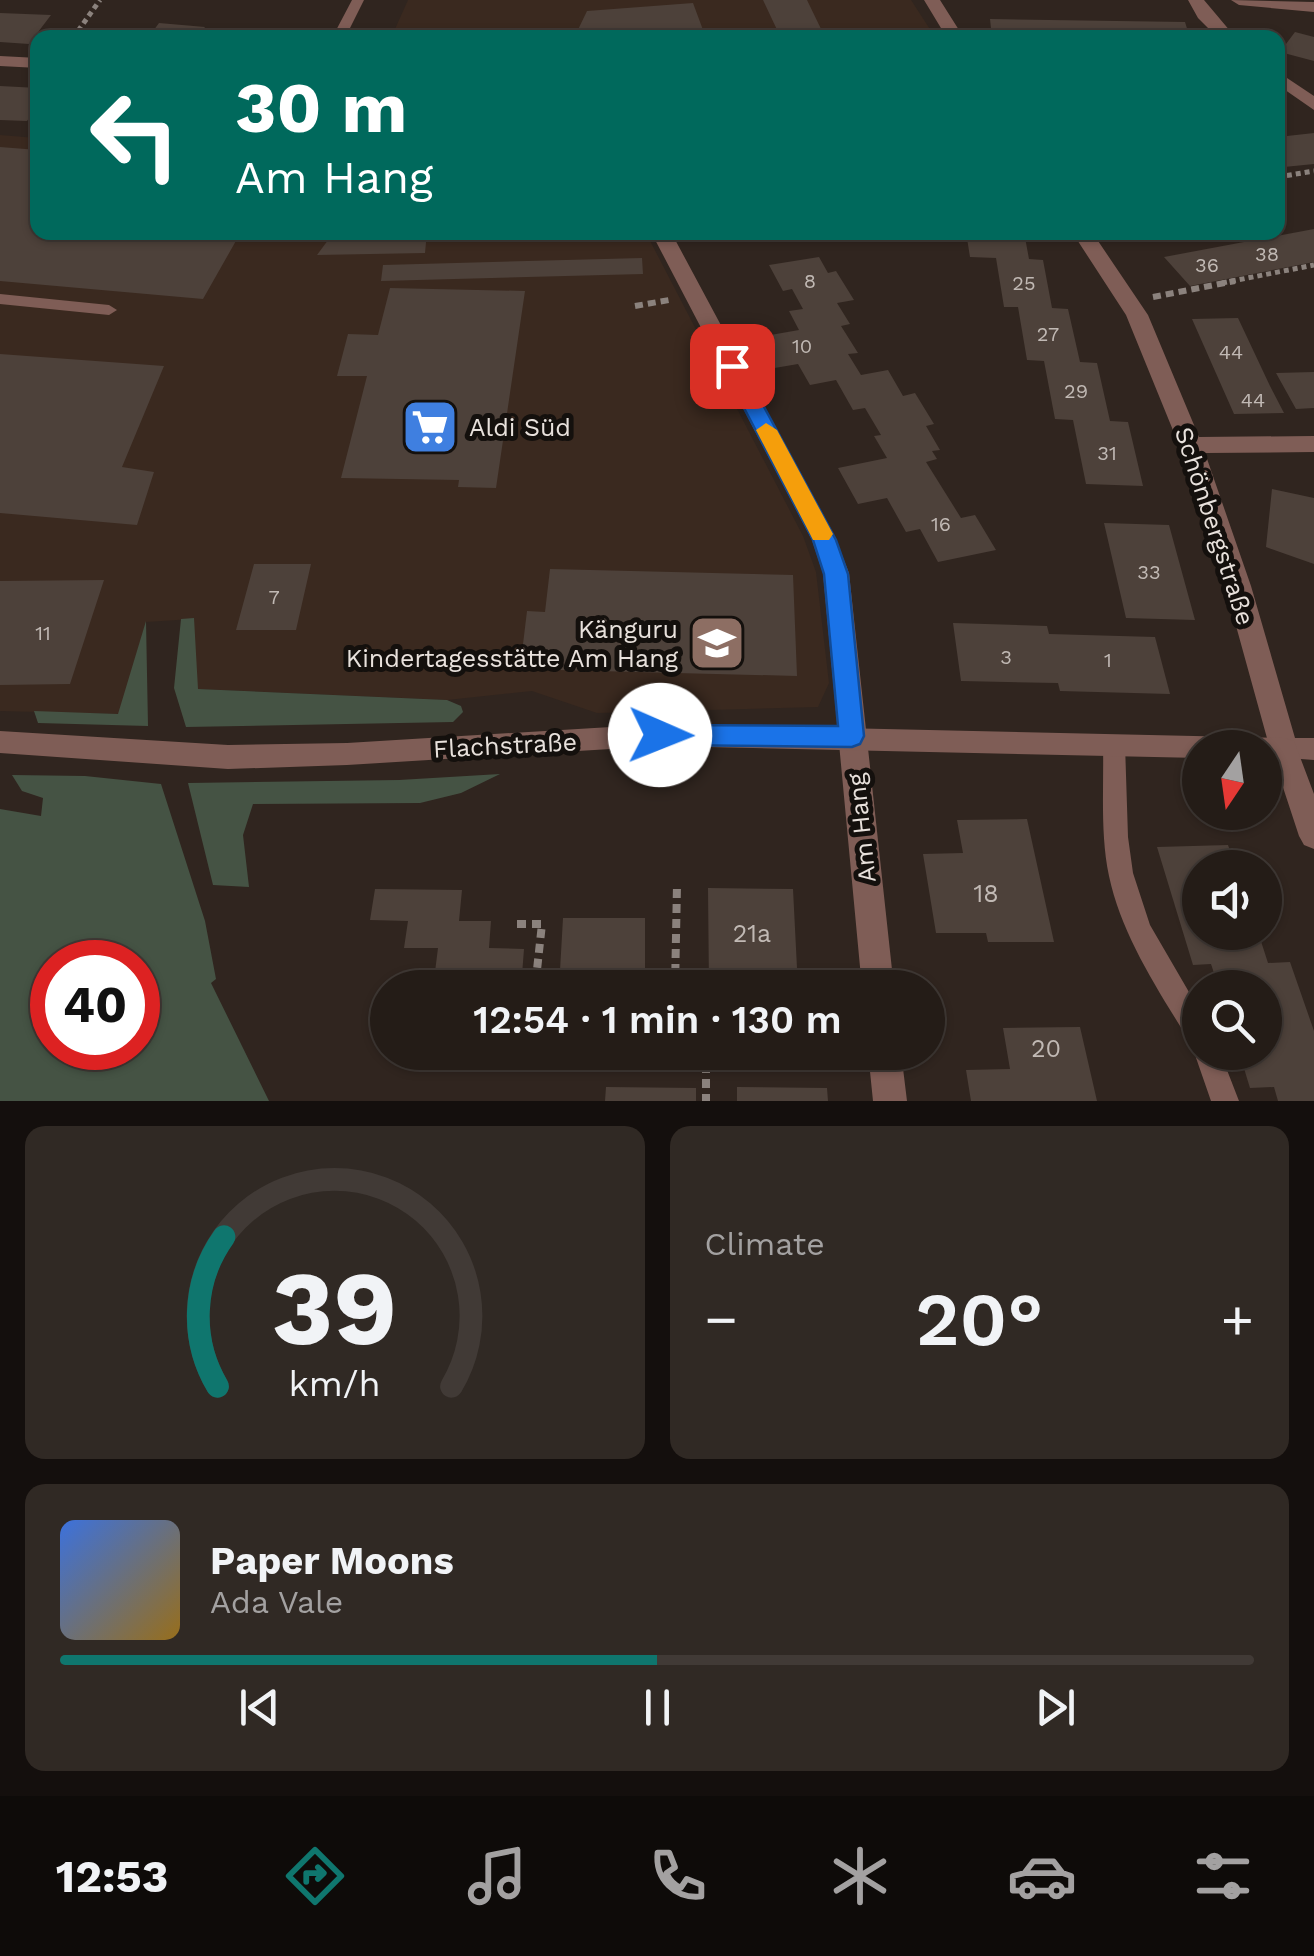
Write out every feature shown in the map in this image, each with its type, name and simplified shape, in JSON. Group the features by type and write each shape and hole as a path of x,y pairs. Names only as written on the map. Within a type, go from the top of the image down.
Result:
{"street":[{"path":"932,0 951,30"},
{"path":"1196,0 1204,15 1220,30"},
{"path":"1239,0 1314,7"},
{"path":"0,62 30,63"},
{"path":"1285,82 1314,105"},
{"name":"Am Hang","path":"665,240 824,540 836,574 876,970"},
{"name":"Schönbergstraße","path":"1087,240 1128,302 1191,446 1238,586 1270,730"},
{"path":"1191,446 1314,444"},
{"name":"Flachstraße","path":"0,742 228,756 366,753 660,735 852,736 1182,746"},
{"path":"1282,748 1314,749"},
{"name":"Schönbergstraße","path":"1282,766 1314,836"},
{"path":"886,1070 890,1101"}],"lane":[{"path":"342,30 358,0"},
{"path":"0,299 109,310"},
{"path":"1114,744 1118,848 1124,890 1149,948 1182,1004"},
{"path":"1214,1070 1225,1101"}],"path":[{"path":"79,30 100,0"},
{"path":"1285,176 1314,171"},
{"path":"1128,302 1314,265"},
{"path":"676,970 677,885"},
{"path":"517,924 542,924 537,970"},
{"path":"706,1070 706,1101"}],"shaded area":[{"path":"408,0 911,0 930,30 395,30"},
{"path":"0,135 30,137 30,240 650,240 803,536 816,572 829,683 818,707 597,713 532,691 447,700 197,689 193,619 146,622 119,714 0,711"}],"green space":[{"path":"194,618 198,689 447,700 461,706 463,712 453,722 186,727 174,688 181,619"},
{"path":"146,621 148,726 38,723 34,711 118,714"},
{"path":"500,774 461,793 420,803 253,804 243,835 249,887 213,885 188,783 399,780"},
{"path":"12,775 85,776 161,784 205,921 216,979 211,983 269,1101 0,1101 0,809 41,816 43,798 22,791"}],"building":[{"path":"763,0 807,0 822,30 777,30"},
{"path":"693,3 703,30 578,30 587,11"},
{"path":"0,13 51,15 40,30 30,30 29,44 0,42"},
{"path":"990,19 1185,22 1188,30 991,30"},
{"path":"159,23 205,27 203,30 154,30"},
{"path":"1295,32 1314,37 1314,61 1285,53 1285,45"},
{"path":"0,86 30,88 27,121 0,120"},
{"path":"1314,133 1314,164 1285,167 1285,136"},
{"path":"0,147 30,149 30,240 236,240 203,299 0,281"},
{"path":"1314,229 1314,262 1190,286 1164,257 1255,240 1285,240 1285,234"},
{"path":"328,240 426,240 425,253 317,255"},
{"path":"967,240 1025,240 1029,259 1043,260 1052,308 1068,309 1080,362 1097,363 1110,421 1128,422 1143,486 1086,484 1073,420 1055,419 1044,361 1027,360 1018,307 1004,307 996,258 970,257"},
{"path":"819,257 828,273 836,271 854,300 837,303 850,324 841,326 858,353 848,354 861,375 888,370 903,396 915,393 934,424 926,426 940,450 932,451 937,459 926,462 961,518 975,515 996,550 938,562 920,529 906,532 887,498 858,504 838,468 887,458 874,436 881,435 865,408 853,410 836,380 810,385 798,364 763,370 747,339 799,330 789,311 803,309 792,289 783,291 769,265"},
{"path":"642,258 643,274 381,281 383,265"},
{"name":"Aldi Süd","path":"390,288 525,291 496,488 458,487 459,480 341,478 367,376 337,376 348,334 378,335"},
{"path":"1238,318 1284,413 1234,414 1192,319"},
{"path":"0,354 164,366 122,467 154,472 137,525 0,513"},
{"path":"1314,372 1314,408 1296,409 1276,373"},
{"path":"1272,489 1314,498 1314,564 1266,547"},
{"path":"1104,523 1169,525 1195,620 1126,618"},
{"path":"254,564 311,564 296,630 236,630"},
{"path":"550,569 793,575 797,676 520,669 527,611 545,612"},
{"path":"104,580 70,684 0,685 0,581"},
{"path":"953,623 1047,626 1049,634 1155,637 1170,694 1060,691 1058,683 961,681"},
{"path":"1027,819 1054,942 988,942 986,933 936,933 923,854 963,853 957,820"},
{"path":"1228,845 1230,850 1182,850 1182,929 1157,847"},
{"path":"708,888 793,889 797,970 709,970"},
{"path":"375,889 462,890 459,921 491,921 489,948 524,949 522,970 435,970 438,948 404,948 408,921 370,920"},
{"path":"563,918 645,918 645,970 560,970"},
{"path":"1188,950 1264,950 1268,963 1290,962 1314,1031 1314,1101 1278,1101 1274,1087 1250,1088 1244,1070 1282,1070 1282,970 1213,970 1211,964 1193,965"},
{"path":"1080,1027 1097,1101 971,1101 966,1070 1010,1069 1003,1028"},
{"path":"606,1087 696,1088 696,1101 605,1101"},
{"path":"737,1087 827,1088 828,1101 737,1101"}],"slow traffic":[{"path":"766,430 821,534"}],"place":[{"name":"Aldi Süd","path":"430,427"},
{"name":"Känguru Kindertagesstätte Am Hang","path":"717,643"}],"route":[{"path":"660,735 852,736 836,574 824,540 732,366"}]}
